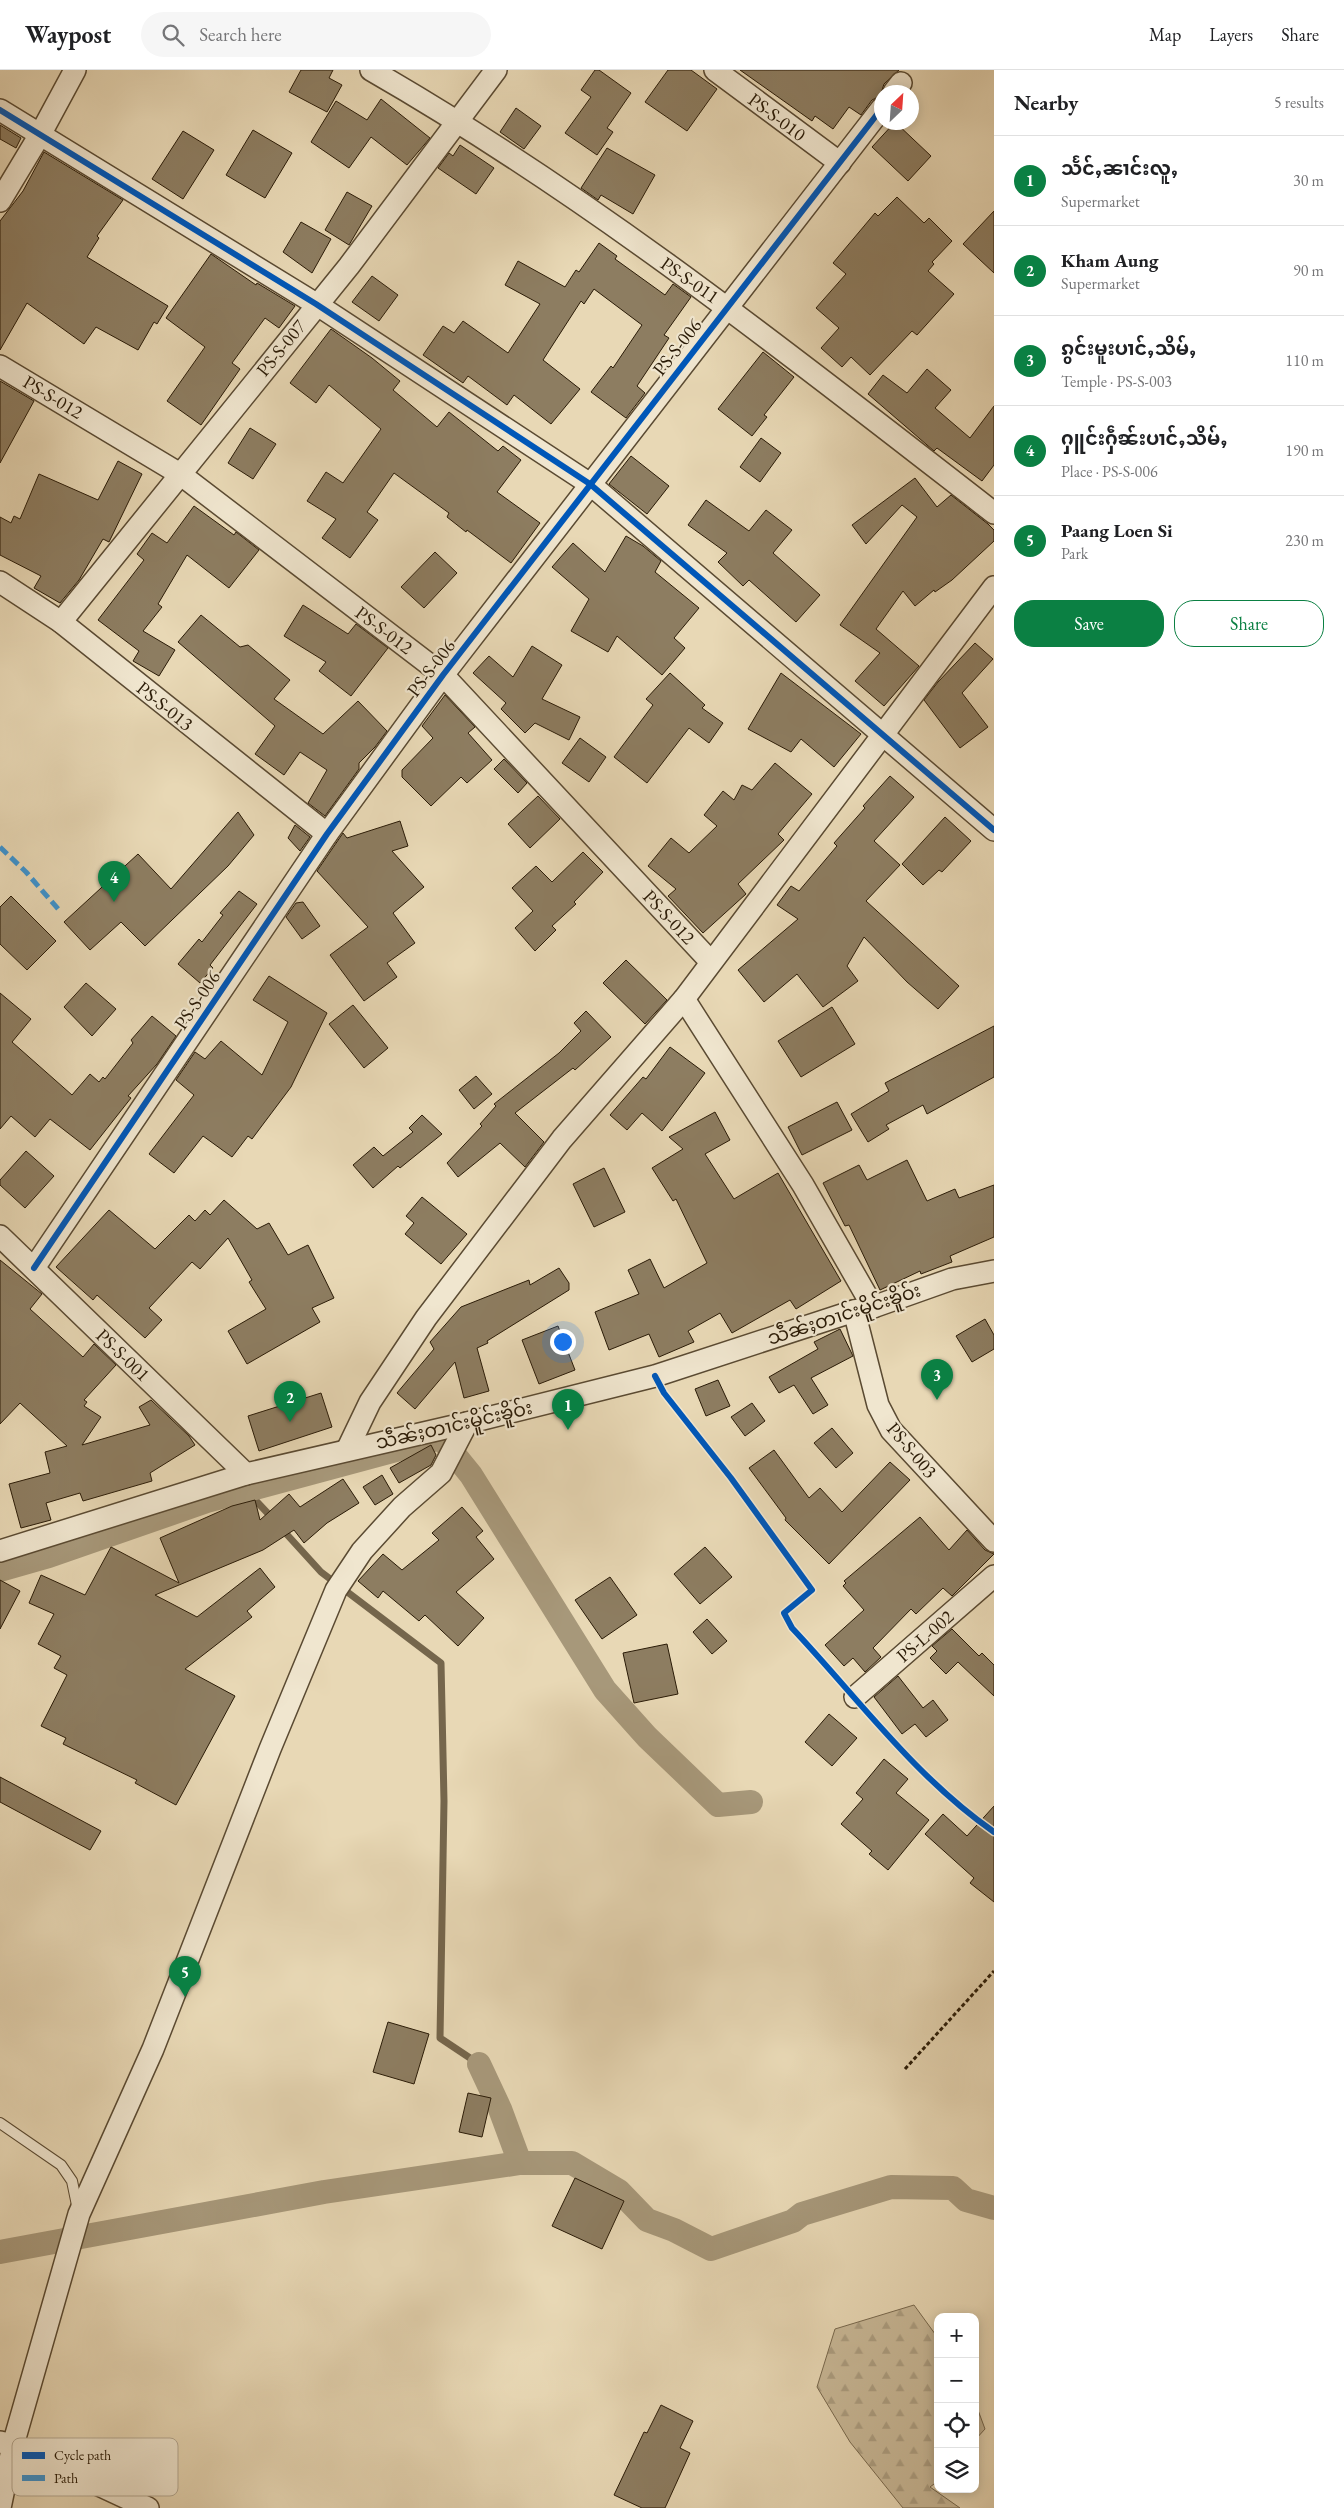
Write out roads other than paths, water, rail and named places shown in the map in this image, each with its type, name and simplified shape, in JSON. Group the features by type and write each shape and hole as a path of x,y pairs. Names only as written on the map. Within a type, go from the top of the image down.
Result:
{"street":[{"path":"0,201 41,133 75,70"},
{"name":"PS-S-011","path":"371,70 457,119 728,306 994,513"},
{"name":"PS-S-007","path":"61,622 316,304 349,266 457,119 496,70"},
{"name":"PS-S-010","path":"715,70 840,163"},
{"path":"0,110 41,133 316,304 590,484 994,830"},
{"name":"PS-S-006","path":"34,1268 327,834 444,675 590,484 874,118"},
{"name":"PS-S-012","path":"0,366 180,474 444,675 711,962"},
{"name":"PS-S-013","path":"0,582 61,622 327,834"},
{"path":"347,1450 370,1402 426,1318 562,1139 684,999 994,586"},
{"name":"PS-S-003","path":"684,999 803,1185 863,1309 878,1405 891,1430 994,1541"},
{"name":"PS-S-001","path":"0,1236 246,1474"},
{"name":"သဵၼ်ႈတၢင်းမိူင်းၶိူဝ်း","path":"0,1550 246,1474 467,1423 654,1376 952,1279 994,1271"},
{"path":"0,2508 6,2444 79,2214 153,2048 277,1731 339,1585 362,1551 389,1521 441,1473 467,1423"},
{"name":"PS-L-002","path":"856,1696 994,1576"},
{"path":"121,2496 148,2508"}],"lane":[{"path":"0,2124 61,2165 72,2181 79,2214"}],"waterway":[{"path":"0,1570 49,1556 207,1501 441,1438 471,1475 605,1690 647,1737 718,1805 751,1802"},
{"path":"246,1490 274,1520"},
{"path":"281,1528 321,1572 441,1663 444,1801 440,2038 479,2064"},
{"path":"479,2064 500,2109 520,2163 572,2163 619,2191 647,2220 674,2230 711,2249 793,2221 802,2214 891,2187 953,2188 966,2200 994,2208"},
{"path":"0,2252 324,2192 520,2163"}],"place":[{"name":"ႁူင်းႁဵꧣ်းပၢင်ႇသိမ်ႇ","path":"114,902"},
{"name":"ၵွင်းမူးပၢင်ႇသိမ်ႇ","path":"937,1400"},
{"name":"Kham Aung","path":"290,1422"},
{"name":"သႅင်ႇၼၢင်းလူႇ","path":"568,1430"},
{"name":"Paang Loen Si","path":"185,1997"}]}
